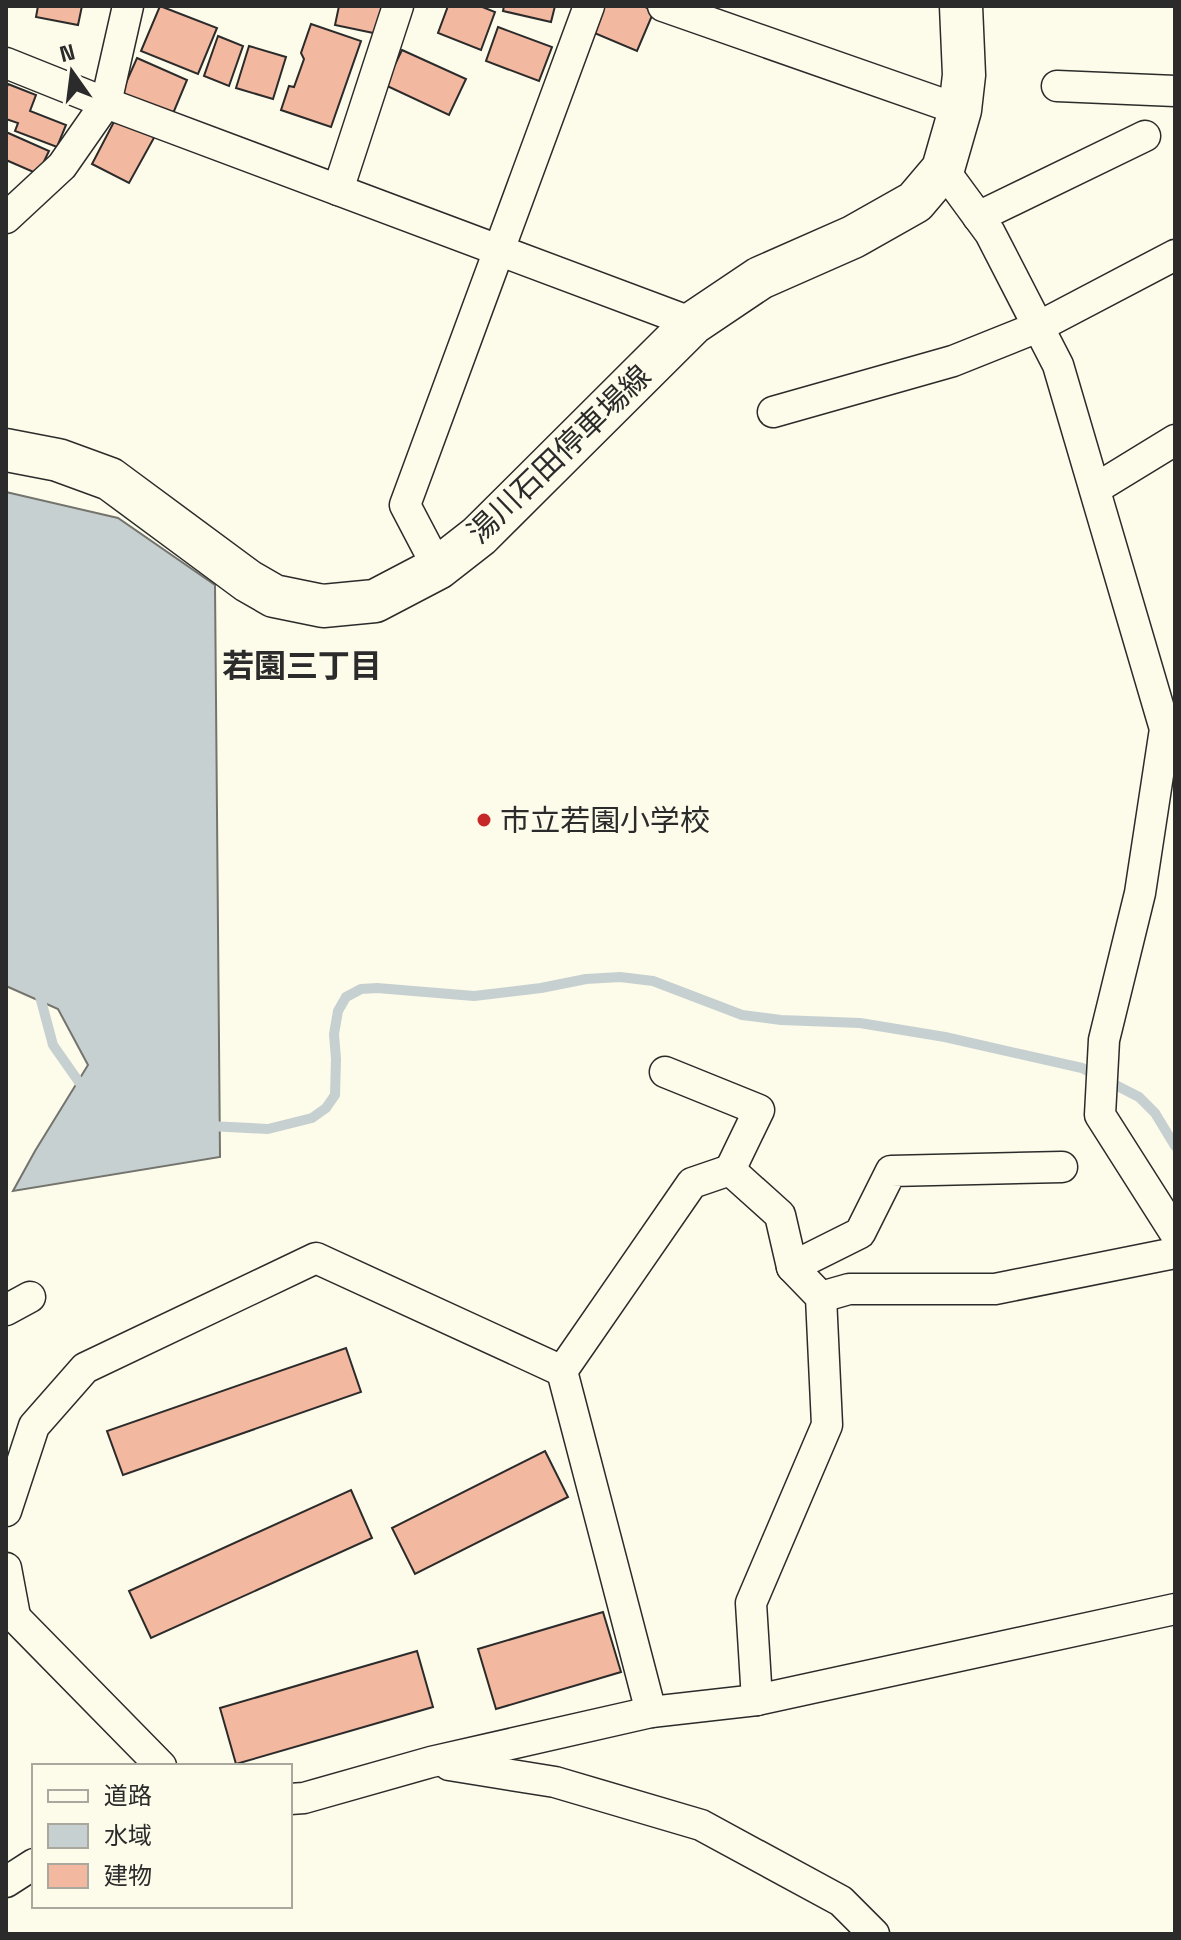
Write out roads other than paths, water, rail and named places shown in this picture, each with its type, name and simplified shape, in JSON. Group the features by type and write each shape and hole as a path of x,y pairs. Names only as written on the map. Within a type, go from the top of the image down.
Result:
{"main road":[{"name":"湯川石田停車場線","path":"6,450 58,460 110,479 248,581 274,596 323,606 375,601 438,568 479,536 693,323 760,278 853,237 915,202 943,169 960,110 964,75 961,6"}],"street":[{"path":"9,212 62,166 106,103 128,6"},
{"path":"338,190 398,6"},
{"path":"438,568 405,505 589,6"},
{"path":"663,6 960,110"},
{"path":"6,63 693,323"},
{"path":"1057,86 1175,91"},
{"path":"978,217 1145,136"},
{"path":"943,169 990,233 1058,365 1170,730 1140,893 1104,1040 1100,1115 1175,1233"},
{"path":"773,412 953,361 1038,327 1175,255"},
{"path":"1095,489 1175,440"},
{"path":"651,1712 562,1371 692,1183 730,1170 759,1110 665,1072"},
{"path":"792,1267 860,1233 891,1171 1062,1167"},
{"path":"730,1170 780,1215 792,1267 821,1297 827,1425 751,1603 757,1700"},
{"path":"821,1297 849,1289 995,1289 1175,1253"},
{"path":"6,1511 34,1426 85,1368 316,1258 562,1371"},
{"path":"6,1568 10,1612 159,1764"},
{"path":"292,1799 431,1762 651,1712 757,1700 1175,1609"},
{"path":"431,1762 555,1782 701,1825 841,1901 874,1934"},
{"path":"6,1882 32,1865"}],"water":[{"path":"6,492 118,518 215,585 220,1157 13,1191 88,1065 58,1009 6,986"}],"waterway":[{"path":"210,1126 268,1129 312,1118 326,1108 335,1095 334,1034 338,1011 346,997 361,989 474,996 586,979 620,977 653,981 742,1015 860,1023 945,1037 1082,1068 1139,1097 1155,1113 1175,1146"},
{"path":"38,989 53,1045 86,1092"}],"place":[{"name":"市立若園小学校","path":"484,820"}],"district":[{"name":"若園三丁目","path":"302,666"}]}
